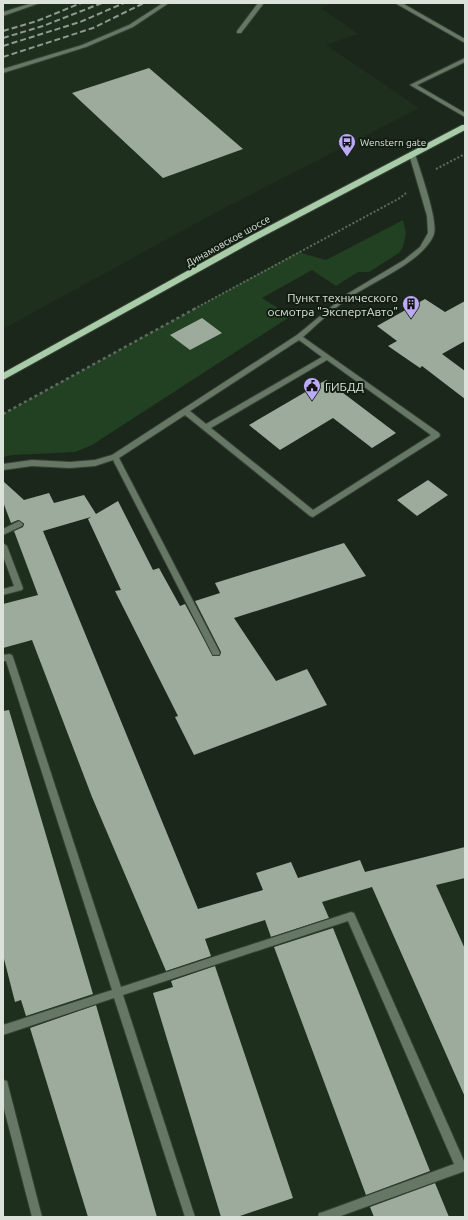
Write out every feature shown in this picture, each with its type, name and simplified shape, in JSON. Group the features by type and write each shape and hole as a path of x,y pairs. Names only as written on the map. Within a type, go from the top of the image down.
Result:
{"main road":[{"name":"Динамовское шоссе","path":"3,377 255,237 465,127"}],"lane":[{"path":"3,14 37,3"},
{"path":"3,71 84,46 131,26 166,3"},
{"path":"239,32 260,3"},
{"path":"398,3 465,41"},
{"path":"465,60 413,85 465,115"},
{"path":"3,467 32,463 70,465 95,463 115,457 299,337 349,295 406,261 422,248 431,233 430,216 412,154"},
{"path":"185,411 313,514 436,435 299,337"},
{"path":"205,428 327,357"},
{"path":"115,457 216,653"},
{"path":"3,532 19,524"},
{"path":"3,546 19,588 3,592"},
{"path":"3,658 9,657 190,1217"},
{"path":"3,1030 352,916 463,1166 323,1217"},
{"path":"3,1085 37,1217"}],"path":[{"path":"3,414 298,252 400,198 419,181 439,167 465,154"}],"shaded area":[{"path":"3,3 334,3 321,8 358,34 326,45 419,108 215,213 3,329"},
{"path":"49,493 63,525 43,531 198,909 263,890 256,873 291,862 298,878 360,860 365,872 465,848 465,1217 3,1217 3,498 24,500"}],"green space":[{"path":"403,220 406,233 403,247 399,253 369,272 358,272 336,286 312,270 262,298 291,316 92,445 75,452 13,455 3,457 3,414 298,252 326,260"}],"building":[{"path":"149,68 243,149 163,178 72,93"},
{"path":"425,299 445,312 465,301 465,341 442,354 465,371 465,399 422,366 420,368 388,346 397,341 377,326"},
{"path":"202,318 222,333 190,350 170,335"},
{"path":"326,380 396,433 372,448 333,418 280,450 249,425"},
{"path":"428,480 448,495 417,516 397,500"},
{"path":"3,481 24,500 49,493 54,503 84,495 96,514 118,501 153,570 159,568 180,606 185,604 213,656 219,656 221,652 195,601 220,593 215,583 344,543 366,576 234,618 276,681 307,669 327,705 194,755 175,717 178,716 115,591 121,590 88,519 91,517 43,531 198,909 263,890 256,873 291,862 298,878 360,860 365,872 465,847 465,878 436,885 465,949 465,1097 372,887 322,902 329,918 271,937 265,920 205,939 211,956 166,971 92,797 32,640 3,648 3,604 38,595 14,531 23,527 24,524 18,520 11,523 3,502"},
{"path":"9,710 93,994 26,1016 21,1000 15,1002 3,955 3,711"},
{"path":"333,928 430,1171 366,1195 274,947"},
{"path":"215,966 293,1198 237,1217 221,1217 153,993 173,987 171,981"},
{"path":"96,1005 157,1217 88,1217 30,1028"},
{"path":"435,1183 449,1217 374,1217 370,1207"}],"railway":[{"path":"3,31 37,21 81,3"},
{"path":"3,38 43,26 102,3"},
{"path":"3,46 80,22 124,3"},
{"path":"3,57 93,28 144,3"}],"place":[{"name":"Wenstern gate","path":"347,157"},
{"name":"Пункт технического осмотра \"ЭкспертАвто\"","path":"411,319"},
{"name":"ГИБДД","path":"312,401"}]}
